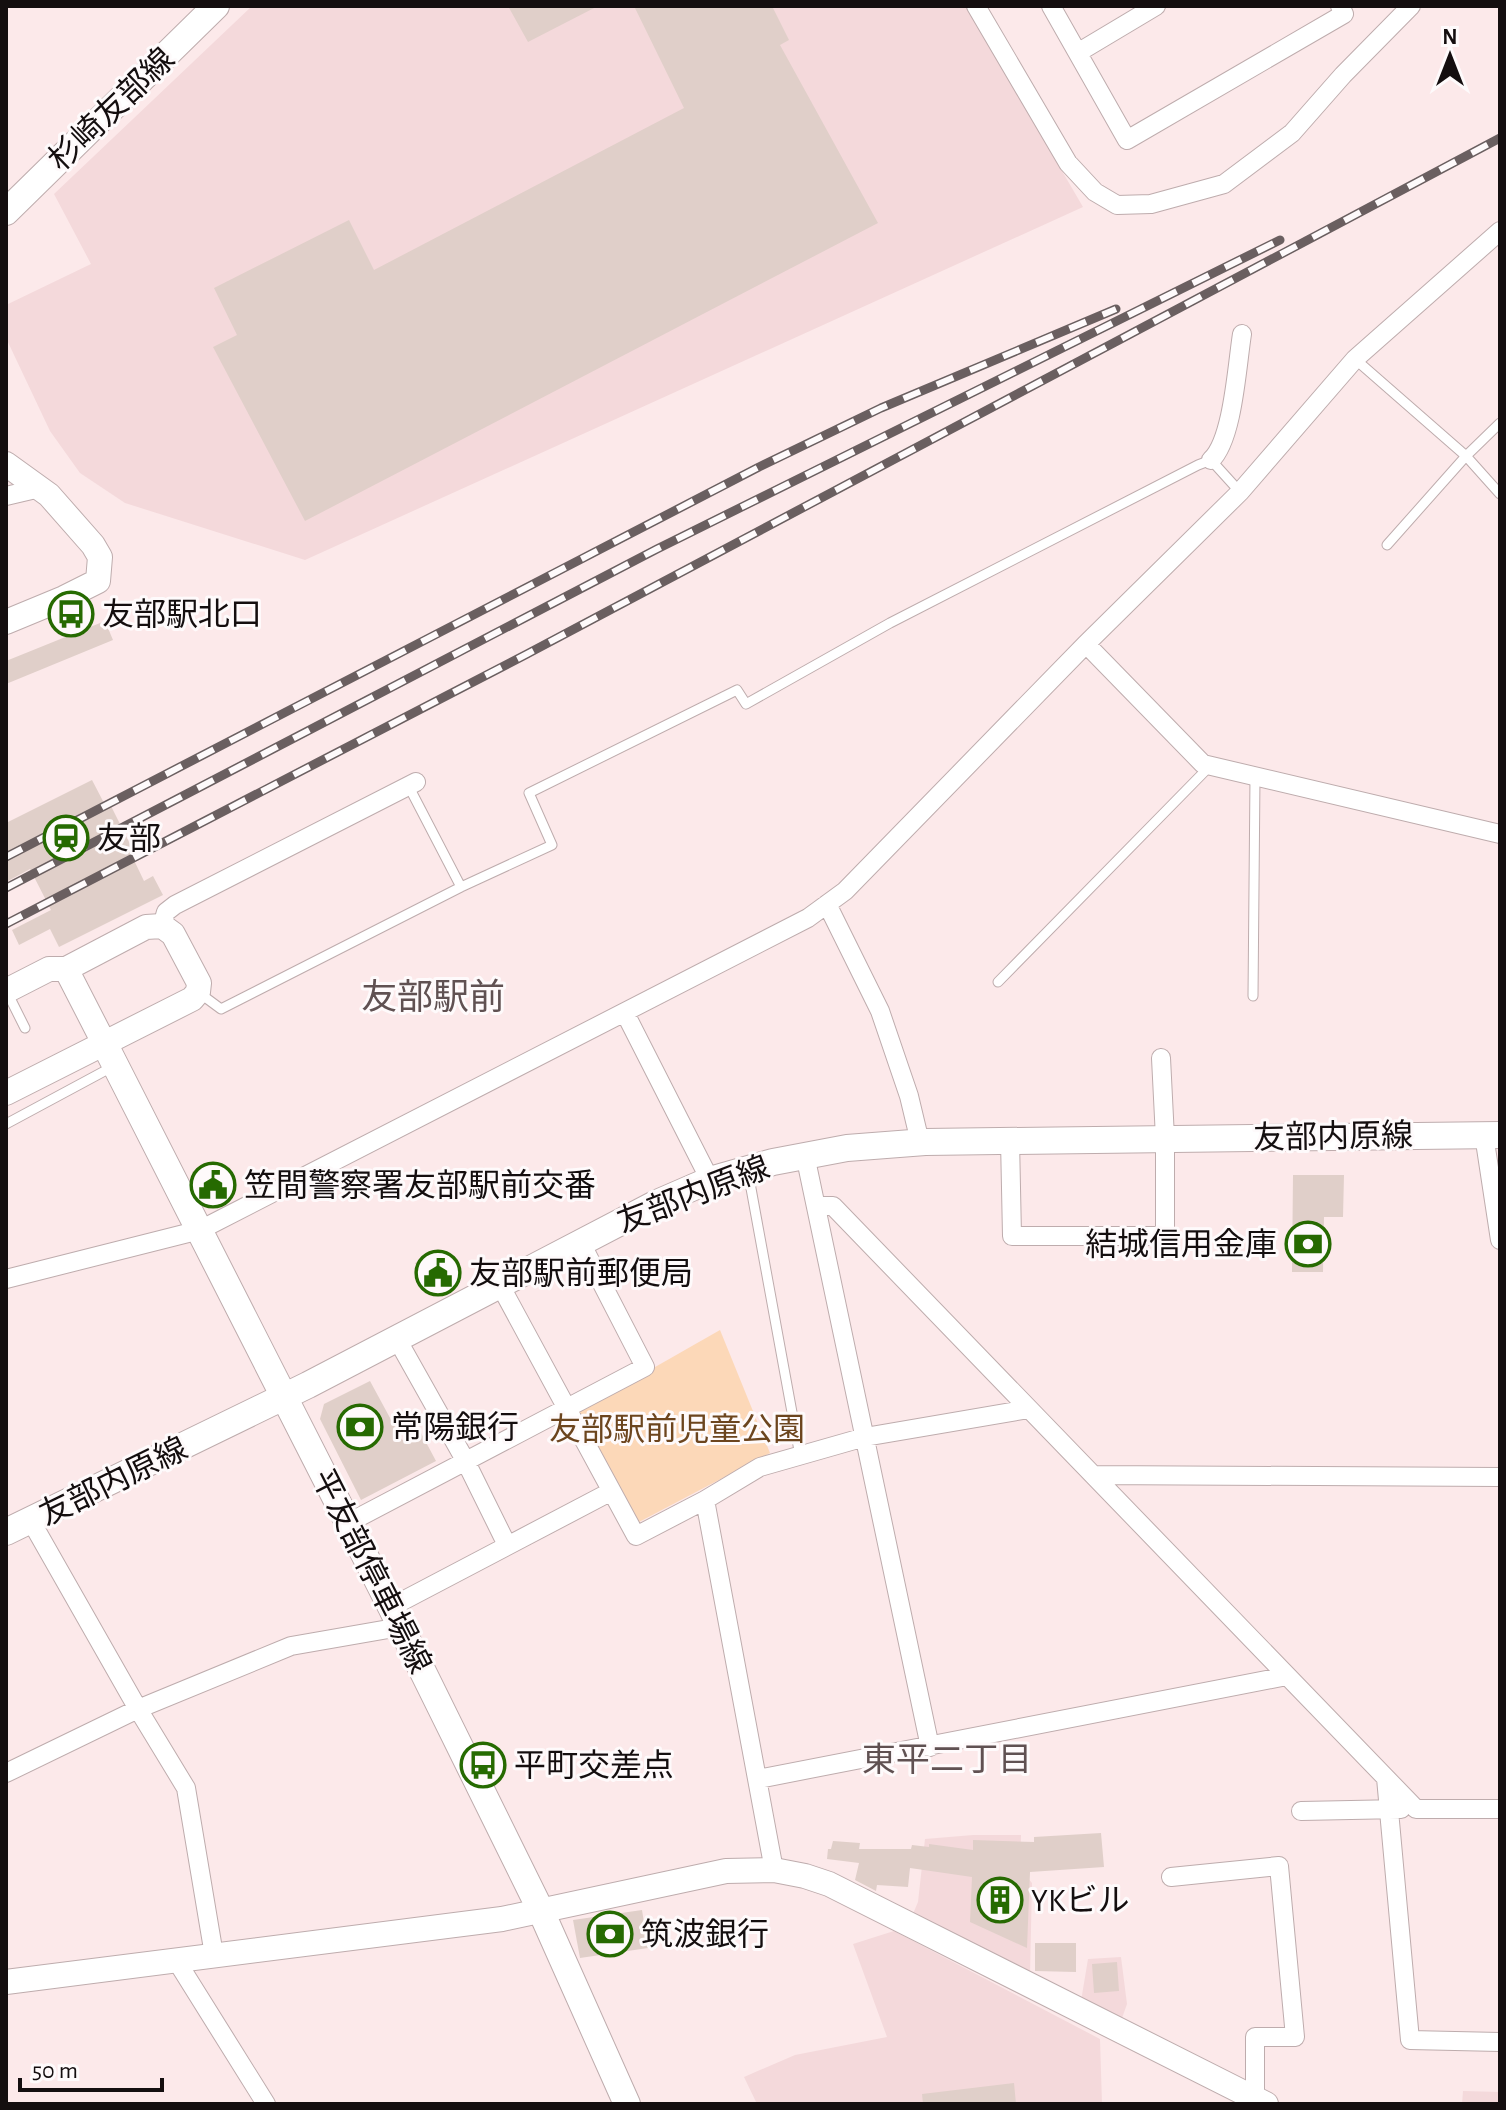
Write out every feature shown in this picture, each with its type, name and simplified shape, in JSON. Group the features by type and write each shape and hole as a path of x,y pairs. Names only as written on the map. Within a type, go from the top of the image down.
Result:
{"main road":[{"name":"杉崎友部線","path":"6,212 216,6"},
{"name":"平友部停車場線","path":"109,1055 396,1617 540,1909 627,2104"},
{"name":"友部内原線","path":"6,1532 285,1397 657,1203 710,1180 748,1169 805,1155 920,1142 1492,1135"}],"street":[{"path":"976,6 1068,163 1095,192 1117,205 1151,204 1224,184 1292,133 1343,75 1411,6"},
{"path":"1051,6 1127,140 1344,14 1340,6"},
{"path":"1079,52 1156,6"},
{"path":"6,1279 200,1230 808,918 845,891 1086,644 1240,492 1355,359 1500,231"},
{"path":"1211,460 1219,453 1226,434 1242,334"},
{"path":"6,464 49,495 100,557 98,581 6,622"},
{"path":"6,496 16,491 40,488"},
{"path":"1086,644 1203,764 1500,834"},
{"path":"162,926 166,912 175,905 412,784"},
{"path":"827,904 880,1011 909,1096 920,1142"},
{"path":"6,991 49,969 66,969 146,927 162,926 173,934 199,983 198,992 192,999 109,1055 6,1093"},
{"path":"66,969 109,1055"},
{"path":"625,1013 710,1180"},
{"path":"1010,1140 1012,1236 1165,1236 1161,1058"},
{"path":"1492,1135 1500,1240"},
{"path":"805,1155 930,1747"},
{"path":"817,1206 833,1206 1416,1809"},
{"path":"348,1523 645,1367 580,1241"},
{"path":"500,1285 636,1536 760,1467 865,1437 1029,1409"},
{"path":"397,1339 465,1460 507,1545"},
{"path":"1093,1475 1500,1477"},
{"path":"6,1773 138,1709 291,1646 396,1617 507,1545 610,1492"},
{"path":"705,1500 774,1870"},
{"path":"31,1521 186,1788 214,1955"},
{"path":"758,1779 1287,1676"},
{"path":"1386,1778 1410,2040 1500,2042"},
{"path":"1301,1811 1500,1809"},
{"path":"1171,1877 1279,1866 1295,2037 1255,2037 1260,2101"},
{"path":"6,1982 502,1919 726,1871 774,1870 829,1884 1260,2101"},
{"path":"176,1960 266,2104"}],"lane":[{"path":"1355,359 1466,456 1500,494"},
{"path":"1387,545 1466,456 1500,423"},
{"path":"198,992 221,1009 461,887 552,845 529,793 737,690 746,704 890,623 1211,460 1240,492"},
{"path":"998,982 1210,766"},
{"path":"1253,996 1255,777"},
{"path":"412,784 461,887"},
{"path":"6,991 25,1028"},
{"path":"6,1124 109,1055"},
{"path":"748,1169 800,1456"}],"shaded area":[{"path":"252,6 966,6 1083,207 305,560 125,503 80,473 50,431 6,338 6,305 91,264 54,194"},
{"path":"1021,1835 1020,1869 1032,1883 1030,1975 912,1916 918,1902 925,1839"},
{"path":"894,1931 1100,2039 1102,2104 757,2104 744,2077 795,2055 887,2037 853,1944"},
{"path":"1121,1957 1127,2004 1121,2021 1081,2001 1088,1959"},
{"path":"1463,2091 1500,2092 1500,2104 1462,2104"}],"green space":[{"name":"友部駅前児童公園","path":"720,1330 770,1453 639,1522 578,1411"}],"building":[{"path":"508,6 598,6 528,42"},
{"path":"634,6 772,6 789,40 780,45 878,223 305,521 213,347 237,335 214,288 349,220 374,270 684,108"},
{"path":"105,621 113,640 6,684 6,661"},
{"path":"92,780 104,803 108,800 134,852 131,854 144,881 153,876 163,895 59,947 50,929 19,945 12,930 51,910 30,869 6,882 6,823"},
{"name":"笠間警察署友部駅前交番","path":"210,1163 214,1172 219,1169 233,1197 210,1208 192,1172"},
{"name":"結城信用金庫","path":"1293,1175 1344,1175 1343,1217 1324,1217 1323,1272 1292,1272"},
{"path":"441,1250 459,1284 437,1296 428,1279 424,1281 415,1263"},
{"path":"370,1381 402,1440 420,1431 436,1461 361,1500 320,1419 324,1404"},
{"path":"1101,1833 1104,1867 1030,1872 1027,1948 970,1922 972,1877 910,1868 908,1887 877,1885 876,1891 855,1880 859,1863 827,1859 833,1841 860,1843 859,1849 911,1849 912,1845 929,1847 929,1844 973,1850 973,1840 1034,1842 1034,1837"},
{"name":"筑波銀行","path":"642,1910 648,1948 580,1958 573,1920"},
{"path":"1035,1943 1076,1943 1076,1972 1035,1971"},
{"path":"1117,1962 1119,1991 1094,1993 1092,1964"},
{"path":"1014,2083 1016,2104 923,2104 922,2094"}],"railway":[{"path":"6,924 527,654 1500,138"},
{"path":"6,888 657,549 1280,240"},
{"path":"6,857 759,467 881,408 1116,309"}],"place":[{"name":"友部駅北口","path":"71,614"},
{"name":"友部","path":"66,838"},
{"name":"笠間警察署友部駅前交番","path":"213,1185"},
{"name":"結城信用金庫","path":"1308,1244"},
{"name":"友部駅前郵便局","path":"438,1273"},
{"name":"常陽銀行","path":"360,1427"},
{"name":"平町交差点","path":"483,1765"},
{"name":"YKビル","path":"1000,1900"},
{"name":"筑波銀行","path":"610,1934"}],"district":[{"name":"友部駅前","path":"433,996"},
{"name":"東平二丁目","path":"947,1759"}]}
